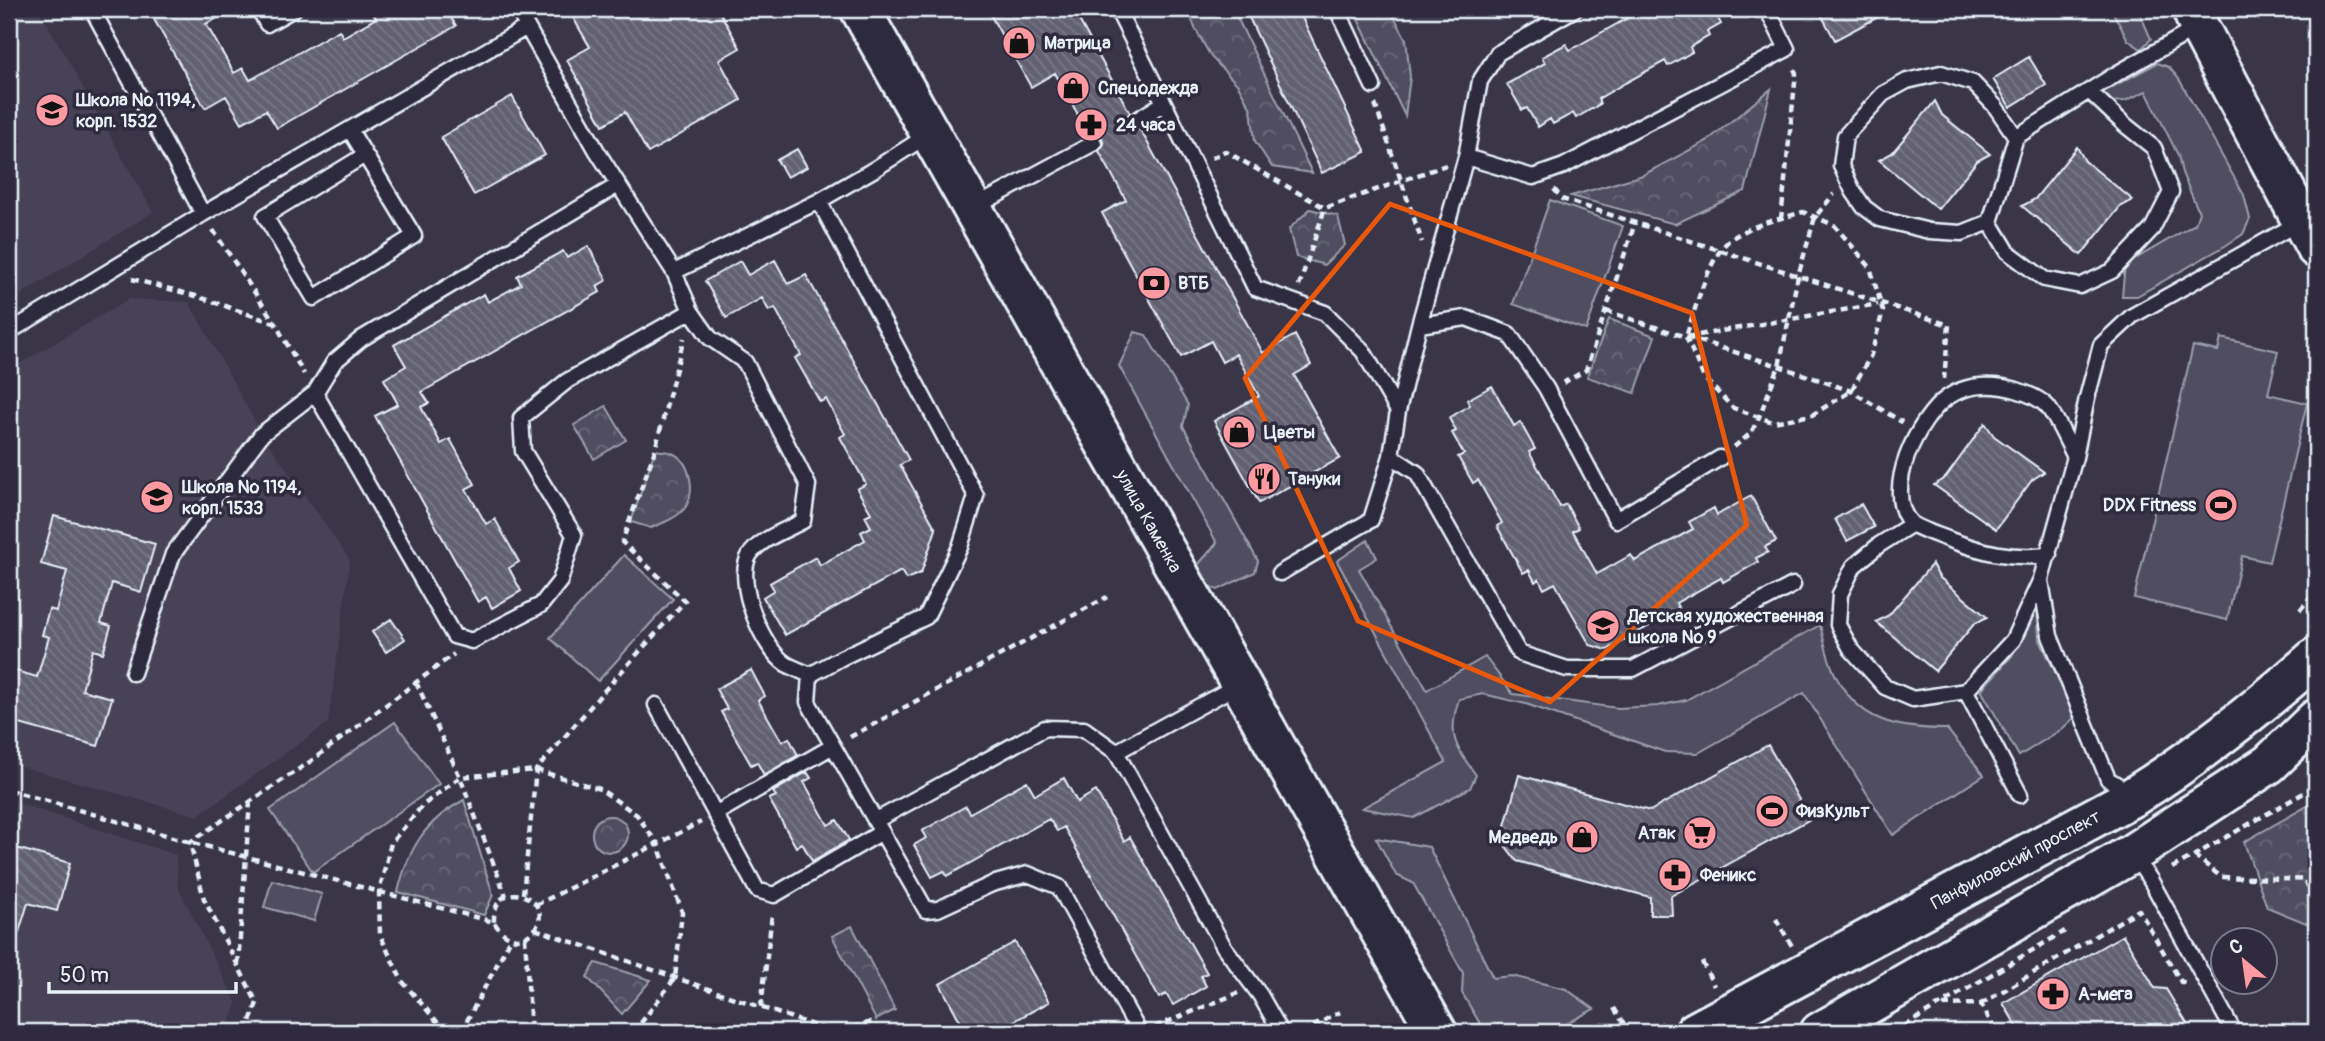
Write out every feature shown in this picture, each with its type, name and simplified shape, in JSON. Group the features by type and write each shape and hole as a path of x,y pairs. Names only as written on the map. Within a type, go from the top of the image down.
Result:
{"main road":[{"name":"улица Каменка","path":"860,9 1437,1032"},
{"path":"2195,18 2309,235"},
{"name":"Панфиловский проспект","path":"1695,1032 2134,796 2240,723 2316,657"},
{"path":"2269,764 2316,719"},
{"path":"1820,1032 2133,853 2316,733"}],"lane":[{"path":"92,9 203,214"},
{"path":"259,9 267,23 294,9"},
{"path":"518,9 618,185 674,272 691,311 710,338 745,362 808,485 803,521 766,541 750,555 745,571 748,598 759,629 784,663 810,675"},
{"path":"1117,9 1255,288 1325,313 1363,351 1398,411"},
{"path":"1337,9 1373,86"},
{"path":"1280,573 1371,520 1391,456 1398,411 1419,325 1466,156 1480,81 1498,53 1575,9"},
{"path":"1466,156 1533,177 1564,166 1787,49 1767,9"},
{"path":"2089,91 2154,148 2172,192 2152,229 2112,271 2080,286 2044,279 2008,252 1990,222 2016,137 2089,91 2195,18"},
{"path":"9,332 203,214 527,27"},
{"path":"1990,222 1962,233 1929,232 1880,219 1864,207 1841,166 1845,136 1883,94 1907,81 1941,73 1973,83 1995,106 2016,137"},
{"path":"1135,121 1164,103"},
{"path":"349,130 365,155 415,236 314,298 265,216 365,155"},
{"path":"674,272 720,247 819,201 930,134"},
{"path":"972,209 1094,143"},
{"path":"133,673 173,554 262,434 315,393 334,362 361,339 618,185"},
{"path":"810,675 926,617 960,547 976,496 819,201"},
{"path":"1912,524 1879,545 1854,566 1840,594 1838,625 1851,649 1885,687 1913,699 1966,691 2013,640 2041,579 2075,457 2101,345 2132,316 2309,235"},
{"path":"315,393 454,636 472,641 541,605 560,581 574,535 523,451 521,418 567,381 691,311"},
{"path":"1419,325 1466,318 1509,334 1548,391 1616,520 1720,458"},
{"path":"2049,555 2025,558 1987,554 1912,524 1901,504 1900,477 1909,449 1919,432 1947,398 1981,384 2017,389 2046,405 2075,457"},
{"path":"1391,456 1417,473 1519,653 1567,669 1633,669 1793,586"},
{"path":"2041,579 2050,636 2108,779 2134,796"},
{"path":"810,675 808,702 926,910 938,909 992,884 1028,874 1059,887 1139,1032"},
{"path":"1116,752 1240,684"},
{"path":"1966,691 2020,795"},
{"path":"656,705 757,890 774,895 878,826 1045,728 1084,729 1116,752 1224,947 1260,995 1281,1032"},
{"path":"715,814 833,746"},
{"path":"2133,853 2234,1032"}],"path":[{"path":"1781,219 1796,73 1787,49"},
{"path":"1373,86 1374,102 1433,274"},
{"path":"1195,167 1225,151 1325,208 1466,156"},
{"path":"1544,174 1562,199 1949,325 1942,377 1952,395"},
{"path":"1720,458 1751,433 1759,417 1779,366 1798,276 1815,217 1847,179"},
{"path":"1293,302 1325,208"},
{"path":"1803,212 1815,217 1834,225 1870,267 1883,311 1871,355 1850,391 1812,415 1773,422 1733,408 1704,378 1686,337 1719,250 1742,233 1781,219 1803,212"},
{"path":"203,214 275,323 315,393"},
{"path":"1548,391 1586,370 1635,223"},
{"path":"107,273 196,296 275,323"},
{"path":"1686,337 1881,303"},
{"path":"523,894 536,770 685,601 622,542 655,450 691,311"},
{"path":"1606,311 1850,391 1919,432"},
{"path":"2300,610 2316,590"},
{"path":"833,746 1107,597"},
{"path":"190,842 312,761 472,641"},
{"path":"416,682 460,777 506,896"},
{"path":"446,1032 402,981 380,935 379,892 391,843 422,806 460,777 536,770 600,789 636,815 658,845 682,912 675,978 634,1032"},
{"path":"9,790 190,842 494,922"},
{"path":"238,965 251,801"},
{"path":"536,905 715,814"},
{"path":"190,842 204,899 257,1003 246,1032"},
{"path":"2194,855 2221,877 2316,880"},
{"path":"2305,880 2316,902"},
{"path":"523,894 536,905 539,916 535,929 525,937 511,938 499,931 494,922 496,906 506,896 523,894"},
{"path":"761,1007 774,895"},
{"path":"1942,1005 1980,1004 2139,910 2180,982 2208,984"},
{"path":"1776,919 1794,950"},
{"path":"535,929 841,1032 876,1020"},
{"path":"525,937 531,1032"},
{"path":"461,1032 511,938"},
{"path":"1702,962 1718,994"},
{"path":"1154,1027 1243,991"},
{"path":"1980,1004 1996,1032"},
{"path":"1614,1008 1629,1032"},
{"path":"1303,1032 1340,1012"}],"highlighted area":[{"path":"1390,204 1692,313 1747,525 1550,702 1358,621 1245,378"}],"shaded area":[{"name":"Школа № 1194, корп. 1532","path":"9,9 39,9 153,212 9,302"},
{"name":"Школа № 1194, корп. 1533","path":"129,299 189,302 262,434 350,560 328,723 197,816 9,763 9,370"},
{"path":"9,800 176,855 178,887 237,1004 227,1032 9,1032"}],"green space":[{"path":"1188,9 1233,9 1312,173 1272,167 1255,141 1251,109 1238,85 1211,57"},
{"path":"1353,9 1390,9 1406,39 1410,77 1405,116"},
{"path":"2111,9 2138,9 2151,39 2141,49 2128,40"},
{"path":"2157,63 2169,67 2179,79 2244,195 2250,219 2243,234 2225,246 2137,296 2122,296 2125,265 2195,224 2199,212 2182,173 2178,155 2146,91 2125,101 2110,102 2101,93"},
{"path":"1771,89 1745,191 1675,224 1571,196 1643,175 1707,141"},
{"path":"1550,200 1623,226 1586,330 1513,304"},
{"path":"1310,209 1338,216 1345,245 1324,265 1296,257 1289,229"},
{"path":"1609,319 1655,336 1635,393 1587,377"},
{"path":"1135,332 1146,335 1188,405 1183,426 1258,561 1255,572 1218,590 1208,586 1197,566 1217,543 1119,366"},
{"path":"2221,338 2278,351 2268,394 2307,403 2269,562 2242,556 2227,620 2134,598 2193,346 2218,351"},
{"path":"606,406 626,440 594,459 574,425"},
{"path":"655,450 670,452 684,463 691,486 682,512 651,528 631,522"},
{"path":"1368,540 1377,558 1359,569 1427,690 1485,657 1513,694 1618,708 1658,706 1686,700 1820,625 1834,672 1854,702 1880,719 1895,724 1947,729 1984,775 1893,835 1804,693 1698,753 1665,752 1526,704 1483,694 1459,699 1455,711 1455,740 1476,775 1470,788 1414,818 1362,808 1446,762 1337,561"},
{"path":"624,555 673,599 598,681 550,638"},
{"path":"2037,605 2039,638 2076,716 2062,729 2019,756 1981,690 2012,656"},
{"path":"395,722 439,784 313,872 270,810"},
{"path":"464,800 493,895 484,915 398,892 407,862 420,838 439,817"},
{"path":"2316,801 2316,927 2267,907 2244,842"},
{"path":"610,816 623,821 628,834 623,847 610,852 597,847 592,834 597,821"},
{"path":"1376,838 1429,847 1493,978 1512,976 1566,989 1594,1009 1552,1032 1485,1032 1462,993 1463,973 1413,883 1396,875"},
{"path":"272,880 322,894 314,921 264,907"},
{"path":"852,926 895,1010 876,1020 832,936"},
{"path":"596,963 651,980 622,1014 587,977"}],"building":[{"path":"148,9 234,9 206,24 234,73 243,68 250,80 339,30 343,37 376,18 371,9 446,9 456,26 277,128 266,110 242,123 226,96 205,108"},
{"path":"568,9 718,9 740,48 719,60 741,100 648,153 625,112 603,125 567,60 590,47"},
{"path":"987,9 1073,9 1130,113 1126,117 1127,125 1131,130 1140,129 1263,353 1295,335 1311,365 1294,375 1340,458 1259,503 1214,421 1259,396 1236,354 1222,362 1211,341 1181,357 1102,213 1126,200 1099,151 1104,144 1102,138 1095,133 1089,135 1055,73 1031,87"},
{"path":"1245,9 1298,9 1366,152 1322,173"},
{"path":"1644,9 1713,9 1721,24 1707,32 1709,36 1690,47 1692,52 1668,66 1665,61 1625,83 1598,99 1600,104 1576,118 1573,113 1553,124 1550,119 1538,127 1527,108 1522,110 1507,84 1545,63 1542,57 1566,44 1570,50"},
{"path":"1818,9 1893,9 1835,40"},
{"path":"2029,57 2046,85 2010,107 1993,79"},
{"path":"512,96 545,155 474,195 441,137"},
{"path":"1935,101 1942,115 1990,154 1977,161 1938,209 1879,160 1892,153"},
{"path":"2077,147 2085,161 2133,200 2120,207 2081,255 2022,206 2035,199"},
{"path":"797,149 807,167 787,177 777,160"},
{"path":"588,246 607,280 597,286 600,292 422,392 429,403 421,407 441,444 450,439 475,484 466,489 486,524 495,519 519,562 509,568 521,591 492,608 486,597 478,602 375,416 398,404 384,379 406,366 394,345 484,294 488,302 521,284 517,276 563,251 567,258"},
{"path":"775,260 788,284 806,275 909,460 900,465 936,529 921,573 906,579 901,571 785,635 763,597 774,590 770,583 816,557 820,565 865,540 861,532 871,527 865,516 871,513 857,489 866,484 840,437 845,434 826,399 820,402 795,358 801,355 775,308 769,311 762,298 726,318 705,281 740,261 748,275"},
{"path":"1492,386 1514,426 1520,422 1535,449 1529,452 1560,507 1566,504 1579,528 1573,531 1597,574 1631,555 1635,561 1693,529 1689,522 1714,508 1717,515 1751,496 1776,541 1765,547 1768,552 1756,558 1758,562 1723,582 1721,578 1676,603 1679,609 1607,650 1590,645 1555,583 1544,589 1539,579 1535,582 1529,570 1523,573 1497,526 1502,523 1478,480 1473,483 1458,457 1464,454 1452,433 1456,431 1449,418 1470,405 1467,400"},
{"path":"1985,423 1994,436 2044,472 2032,480 1996,529 1934,485 1946,477"},
{"path":"1861,504 1874,527 1847,541 1835,519"},
{"path":"54,516 155,544 141,592 112,583 101,623 111,626 103,653 93,650 82,690 112,698 98,746 9,721 9,669 37,677 49,637 42,635 49,609 56,611 67,571 41,564"},
{"path":"1932,564 1939,577 1987,617 1974,624 1935,671 1876,622 1889,615"},
{"path":"391,619 405,639 386,652 372,632"},
{"path":"751,670 765,696 758,700 782,742 789,738 798,755 764,775 757,762 751,765 721,712 727,709 716,689"},
{"path":"1768,745 1810,819 1671,896 1672,915 1650,915 1650,897 1517,861 1501,840 1519,775 1650,811"},
{"path":"807,772 811,778 804,782 828,825 837,820 849,840 812,861 802,843 796,847 769,799 776,796 773,792"},
{"path":"1064,778 1077,802 1096,791 1124,841 1130,837 1207,973 1201,976 1206,986 1173,1005 1166,994 1159,998 1064,827 1057,831 1049,819 947,876 944,871 932,877 914,845 926,838 922,831 966,806 970,813 1027,781 1035,795"},
{"path":"9,846 70,863 57,911 28,903 14,948 9,948"},
{"path":"2123,935 2155,988 2166,989 2192,1032 2020,1032 2003,1003"},
{"path":"1015,942 1049,1002 994,1032 966,1032 940,984"}],"place":[{"name":"Матрица","path":"1019,43"},
{"name":"Спецодежда","path":"1073,88"},
{"name":"Школа № 1194, корп. 1532","path":"52,110"},
{"name":"24 часа","path":"1091,125"},
{"name":"ВТБ","path":"1154,283"},
{"name":"Цветы","path":"1239,432"},
{"name":"Тануки","path":"1264,479"},
{"name":"Школа № 1194, корп. 1533","path":"157,497"},
{"name":"DDX Fitness","path":"2221,505"},
{"name":"Детская художественная школа № 9","path":"1603,626"},
{"name":"ФизКульт","path":"1772,811"},
{"name":"Атак","path":"1700,833"},
{"name":"Медведь","path":"1582,837"},
{"name":"Феникс","path":"1675,875"},
{"name":"А-мега","path":"2053,994"}]}
